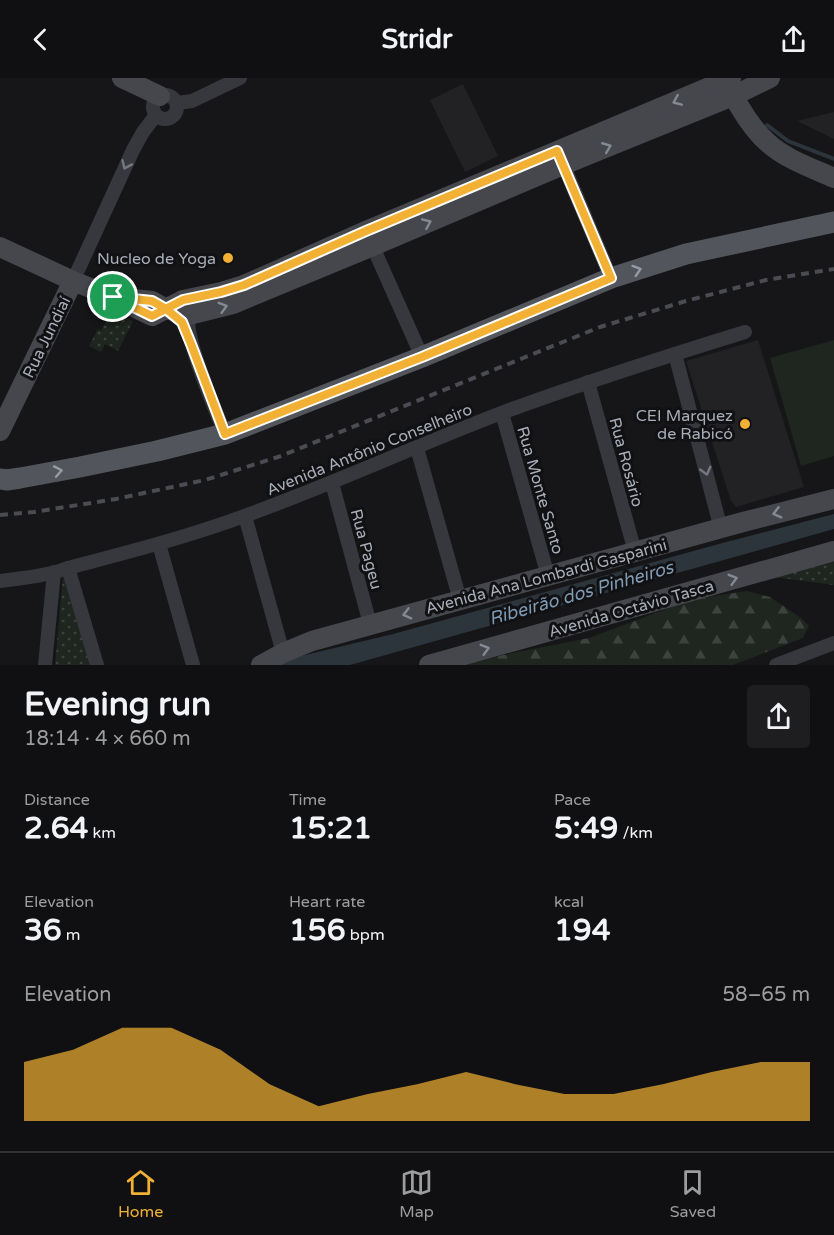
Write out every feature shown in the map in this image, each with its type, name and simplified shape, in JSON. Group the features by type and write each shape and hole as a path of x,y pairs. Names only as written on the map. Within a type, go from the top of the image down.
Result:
{"main road":[{"path":"0,479 20,478 157,451 225,434 422,357 611,278 686,254 834,222"}],"street":[{"path":"122,78 164,104 192,101 240,78"},
{"path":"166,309 189,315 233,304 370,239 728,83 770,78"},
{"path":"728,83 754,128 768,143 786,155 834,178"},
{"name":"Rua Jundiaí","path":"0,431 73,281 133,150 164,104"},
{"path":"560,158 611,278"},
{"path":"0,247 150,316 183,300 244,285 370,239"},
{"path":"370,239 422,357"},
{"path":"166,309 182,322 225,434"},
{"path":"189,315 191,344"},
{"name":"Avenida Antônio Conselheiro","path":"0,581 54,573 159,544 245,516 332,483 501,413 588,382 745,332"},
{"path":"675,354 721,529"},
{"name":"Rua Rosário","path":"588,382 635,552"},
{"name":"Rua Monte Santo","path":"501,413 548,576"},
{"path":"417,448 460,600"},
{"name":"Rua Pageu","path":"332,483 370,624"},
{"name":"Avenida Ana Lombardi Gasparini","path":"261,665 312,641 370,624 834,499"},
{"path":"245,516 283,653"},
{"path":"159,544 193,665"},
{"name":"Avenida Octávio Tasca","path":"429,665 834,551"},
{"path":"68,568 97,665"},
{"path":"45,665 54,573"},
{"path":"776,665 834,643"}],"shaded area":[{"path":"463,84 498,156 465,172 430,100"},
{"path":"834,112 834,139 797,121"},
{"name":"CEI Marquez de Rabicó","path":"758,340 804,487 736,507 731,501 686,361"}],"green space":[{"path":"111,310 133,321 118,351 105,344 101,352 89,346 98,329 101,331"},
{"path":"834,340 834,456 801,466 770,358"},
{"path":"834,562 834,585 774,577"},
{"path":"63,577 91,665 55,665"},
{"path":"747,591 770,597 801,618 809,626 803,638 733,665 465,665 589,638 693,599"}],"water":[{"name":"Ribeirão dos Pinheiros","path":"834,514 834,529 350,665 281,665 297,657 393,634"}],"waterway":[{"path":"767,125 788,141 834,159"}],"railway":[{"path":"0,515 116,499 205,480 281,456 600,327 766,280 834,269"}],"place":[{"name":"Nucleo de Yoga","path":"228,258"},
{"name":"CEI Marquez de Rabicó","path":"745,424"}],"route":[{"path":"113,297 152,301 166,309 182,322 225,434 422,357 611,278 557,151 244,285 183,300 166,309 152,316 113,297"}]}
